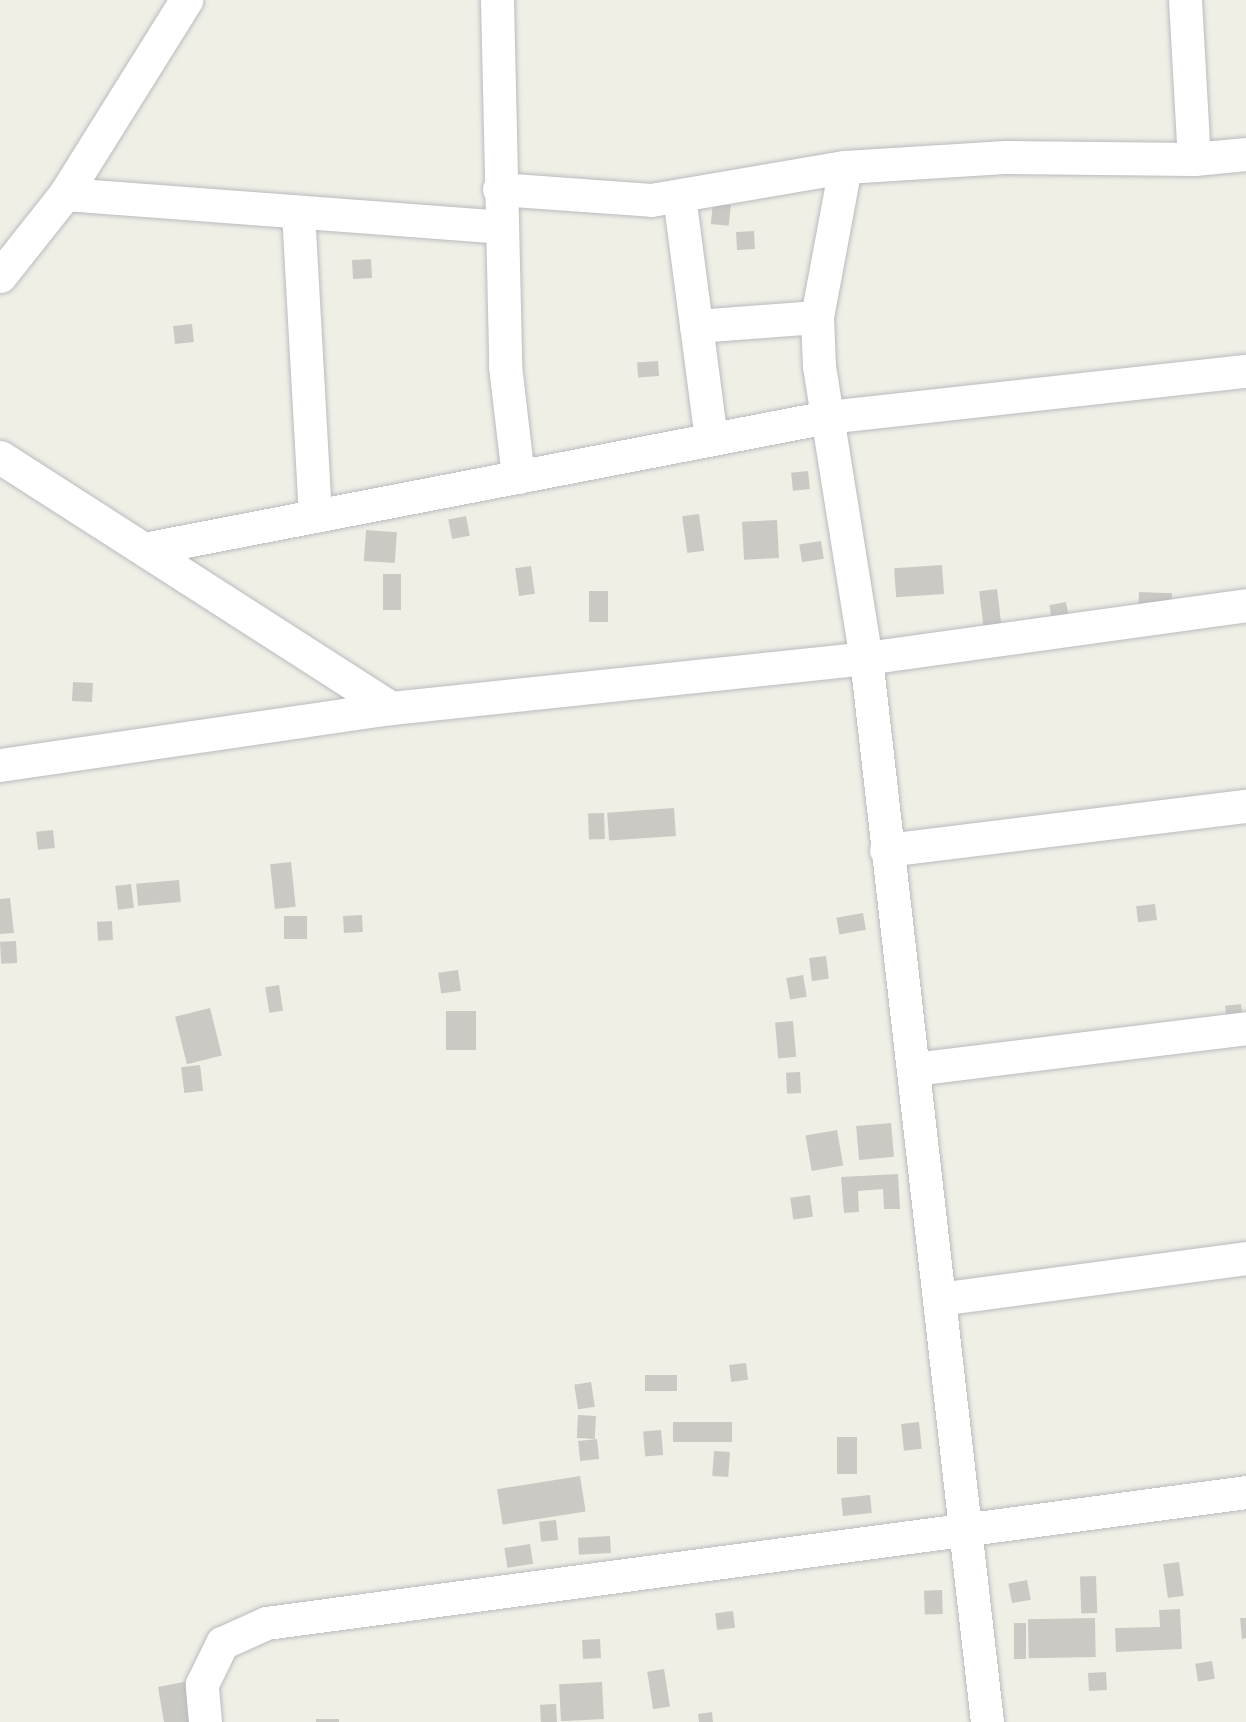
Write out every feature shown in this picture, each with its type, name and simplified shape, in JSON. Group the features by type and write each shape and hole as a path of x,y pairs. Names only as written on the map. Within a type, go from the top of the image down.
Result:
{"street":[{"path":"0,276 65,194 186,0"},
{"path":"497,0 499,189 505,366 518,477"},
{"path":"1185,0 1194,159"},
{"path":"499,189 651,200 680,196 723,185 844,167 1006,157 1194,159 1246,154"},
{"path":"844,167 817,317 827,417 866,658 886,850 987,1722"},
{"path":"65,194 501,227"},
{"path":"680,196 711,439"},
{"path":"298,212 315,516"},
{"path":"696,326 817,317"},
{"path":"144,549 827,417 1246,371"},
{"path":"0,457 391,708"},
{"path":"0,765 391,708 866,658 1246,605"},
{"path":"886,850 1246,806"},
{"path":"913,1069 1246,1028"},
{"path":"939,1299 1246,1258"},
{"path":"205,1722 202,1684 222,1643 266,1623 965,1532 1246,1492"}],"building":[{"path":"713,203 731,205 729,226 711,224"},
{"path":"754,231 755,249 737,250 736,232"},
{"path":"371,259 372,278 353,279 352,260"},
{"path":"192,324 194,342 175,344 173,326"},
{"path":"658,361 659,376 638,377 637,362"},
{"path":"808,471 810,489 793,491 791,473"},
{"path":"699,514 704,551 687,553 682,516"},
{"path":"466,516 470,536 452,539 448,519"},
{"path":"777,520 779,558 744,560 742,522"},
{"path":"366,530 397,532 395,563 364,561"},
{"path":"821,541 824,559 802,562 799,544"},
{"path":"942,565 944,594 896,597 894,568"},
{"path":"531,566 535,594 519,596 515,568"},
{"path":"383,574 401,574 401,610 383,610"},
{"path":"997,589 1002,630 984,632 979,591"},
{"path":"589,591 608,591 608,622 589,622"},
{"path":"1139,592 1172,593 1171,611 1138,610"},
{"path":"1066,602 1072,632 1055,636 1049,605"},
{"path":"73,682 93,683 92,702 72,701"},
{"path":"674,808 676,836 609,841 607,813"},
{"path":"604,813 605,839 589,840 588,814"},
{"path":"53,830 55,848 38,850 36,832"},
{"path":"291,862 296,907 275,909 270,864"},
{"path":"179,880 181,902 138,906 136,884"},
{"path":"131,884 134,908 118,910 115,886"},
{"path":"10,898 14,933 0,934 0,899"},
{"path":"1155,904 1157,920 1138,922 1136,906"},
{"path":"863,913 866,930 839,934 836,918"},
{"path":"362,915 363,932 344,933 343,916"},
{"path":"284,916 307,916 307,939 284,939"},
{"path":"112,921 113,940 98,941 97,922"},
{"path":"16,941 17,963 1,964 0,942"},
{"path":"826,956 829,979 812,981 809,958"},
{"path":"458,970 461,991 441,994 438,973"},
{"path":"803,975 807,997 790,1000 786,978"},
{"path":"279,985 283,1011 269,1013 265,987"},
{"path":"1241,1004 1243,1023 1227,1025 1225,1006"},
{"path":"210,1008 222,1056 187,1064 175,1017"},
{"path":"446,1011 476,1011 476,1050 446,1050"},
{"path":"793,1021 796,1057 778,1058 775,1023"},
{"path":"200,1065 203,1091 184,1093 181,1067"},
{"path":"800,1072 801,1093 787,1094 786,1073"},
{"path":"891,1123 894,1157 859,1160 856,1126"},
{"path":"837,1130 843,1165 812,1171 805,1136"},
{"path":"898,1174 900,1209 884,1209 883,1189 858,1191 859,1212 844,1213 841,1177"},
{"path":"810,1195 813,1217 793,1220 790,1198"},
{"path":"746,1363 748,1380 731,1382 729,1365"},
{"path":"645,1375 677,1375 677,1391 645,1391"},
{"path":"591,1382 595,1407 578,1409 574,1385"},
{"path":"578,1415 596,1416 595,1439 577,1438"},
{"path":"673,1422 732,1422 732,1442 673,1442"},
{"path":"919,1422 922,1449 904,1451 901,1424"},
{"path":"661,1430 663,1455 645,1456 643,1432"},
{"path":"837,1437 857,1437 857,1474 837,1474"},
{"path":"597,1439 599,1459 580,1461 578,1441"},
{"path":"714,1451 730,1452 728,1477 712,1476"},
{"path":"580,1476 586,1512 503,1525 497,1489"},
{"path":"870,1495 872,1513 843,1516 841,1498"},
{"path":"556,1520 558,1540 541,1542 539,1522"},
{"path":"610,1536 611,1553 579,1555 578,1538"},
{"path":"530,1544 533,1564 507,1568 504,1548"},
{"path":"1179,1562 1184,1596 1168,1598 1163,1564"},
{"path":"1096,1576 1097,1613 1081,1614 1080,1577"},
{"path":"1027,1580 1031,1600 1012,1603 1008,1584"},
{"path":"942,1590 943,1614 925,1615 924,1591"},
{"path":"1180,1609 1182,1649 1116,1652 1115,1628 1160,1627 1159,1610"},
{"path":"733,1611 735,1628 717,1630 715,1613"},
{"path":"1095,1618 1096,1657 1029,1658 1028,1619"},
{"path":"1240,1618 1246,1618 1246,1638 1242,1639"},
{"path":"1014,1623 1026,1623 1026,1659 1014,1659"},
{"path":"600,1639 601,1658 583,1659 582,1640"},
{"path":"1212,1661 1215,1679 1198,1681 1195,1664"},
{"path":"664,1669 670,1707 653,1709 647,1672"},
{"path":"1106,1672 1107,1690 1089,1691 1088,1673"},
{"path":"194,1680 202,1722 164,1722 158,1687"},
{"path":"602,1682 604,1719 561,1721 559,1684"},
{"path":"556,1704 557,1722 541,1722 540,1705"},
{"path":"712,1712 713,1722 699,1722 698,1714"},
{"path":"316,1719 339,1719 339,1722 316,1722"}]}
